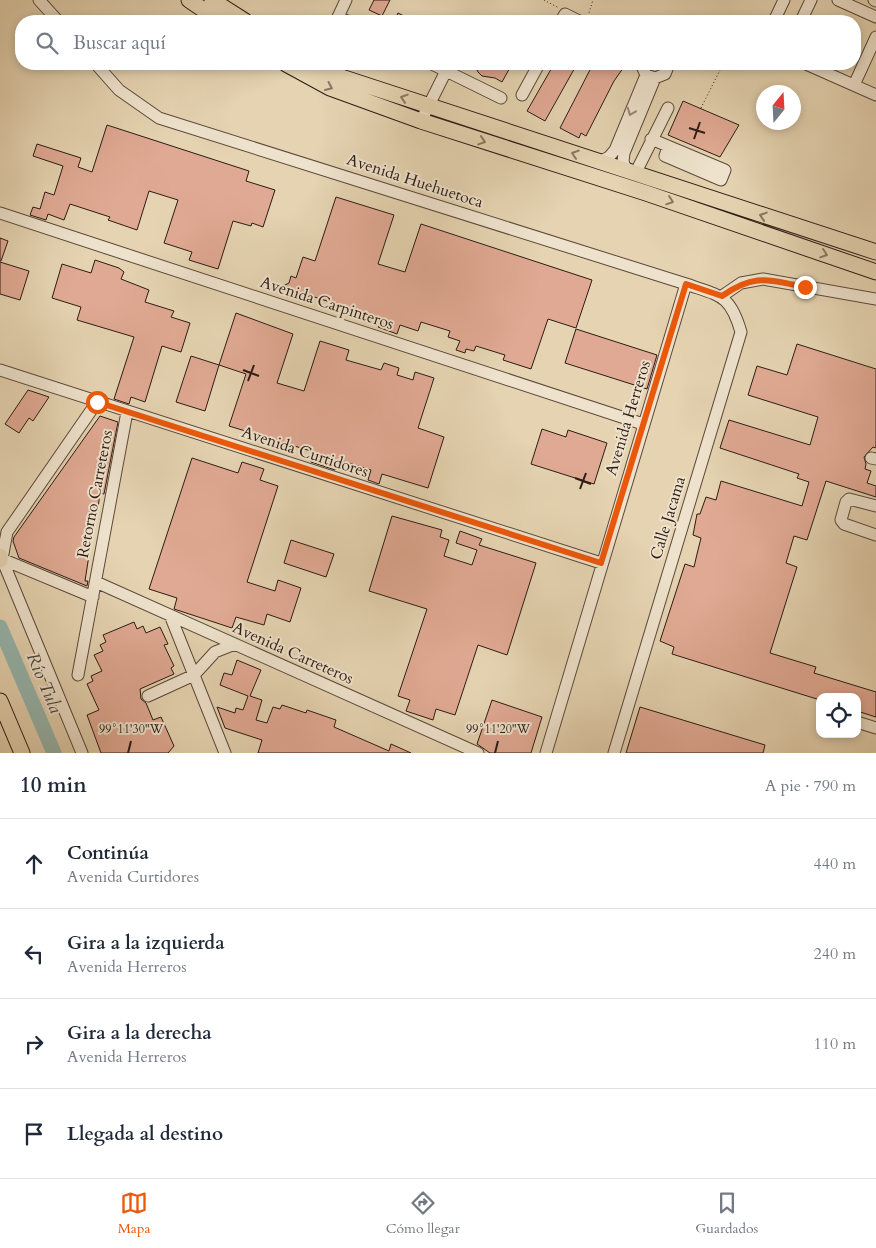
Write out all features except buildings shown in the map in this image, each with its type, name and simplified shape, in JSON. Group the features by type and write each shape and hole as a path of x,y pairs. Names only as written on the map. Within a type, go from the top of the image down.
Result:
{"main road":[{"path":"189,0 211,15"},
{"path":"212,0 236,15"},
{"path":"297,70 330,88 421,121 876,252"},
{"path":"325,70 631,173 648,186 876,272"},
{"path":"0,701 22,753"}],"street":[{"path":"39,0 53,15"},
{"path":"339,15 346,0"},
{"path":"777,15 784,0"},
{"path":"804,15 811,0"},
{"path":"838,0 876,17"},
{"path":"861,70 876,37"},
{"name":"Avenida Huehuetoca","path":"101,70 119,90 160,118 686,284"},
{"path":"522,95 536,70"},
{"path":"631,173 623,157 625,138 647,72 665,74 667,70"},
{"path":"820,70 876,95"},
{"path":"854,85 861,70"},
{"path":"421,121 446,71 501,98"},
{"path":"631,173 668,108"},
{"path":"599,162 612,154 625,138"},
{"path":"652,139 725,170 721,180 665,156 668,146"},
{"name":"Avenida Carpinteros","path":"0,213 643,424"},
{"path":"686,284 722,296 741,283 762,279 876,300"},
{"name":"Avenida Herreros","path":"546,753 601,563 686,284"},
{"name":"Calle Jacama","path":"614,753 741,332 735,310 722,296"},
{"name":"Avenida Curtidores","path":"0,370 601,563"},
{"path":"82,753 1,558 7,532 97,402"},
{"name":"Retorno Carreteros","path":"78,675 127,412"},
{"path":"876,506 849,499 846,502 840,520 844,524 876,535"},
{"path":"1,558 93,597"},
{"name":"Avenida Carreteros","path":"96,582 478,753"},
{"path":"170,616 225,753"},
{"path":"148,696 194,675 215,652 234,644"},
{"path":"861,723 876,728"}],"path":[{"path":"544,0 561,15"},
{"path":"588,15 594,0"},
{"path":"701,108 720,70"}],"waterway":[{"name":"Río Tula","path":"0,627 54,753"}],"route":[{"path":"97,402 601,563 686,284 722,296 741,283 762,279 805,287"}]}
